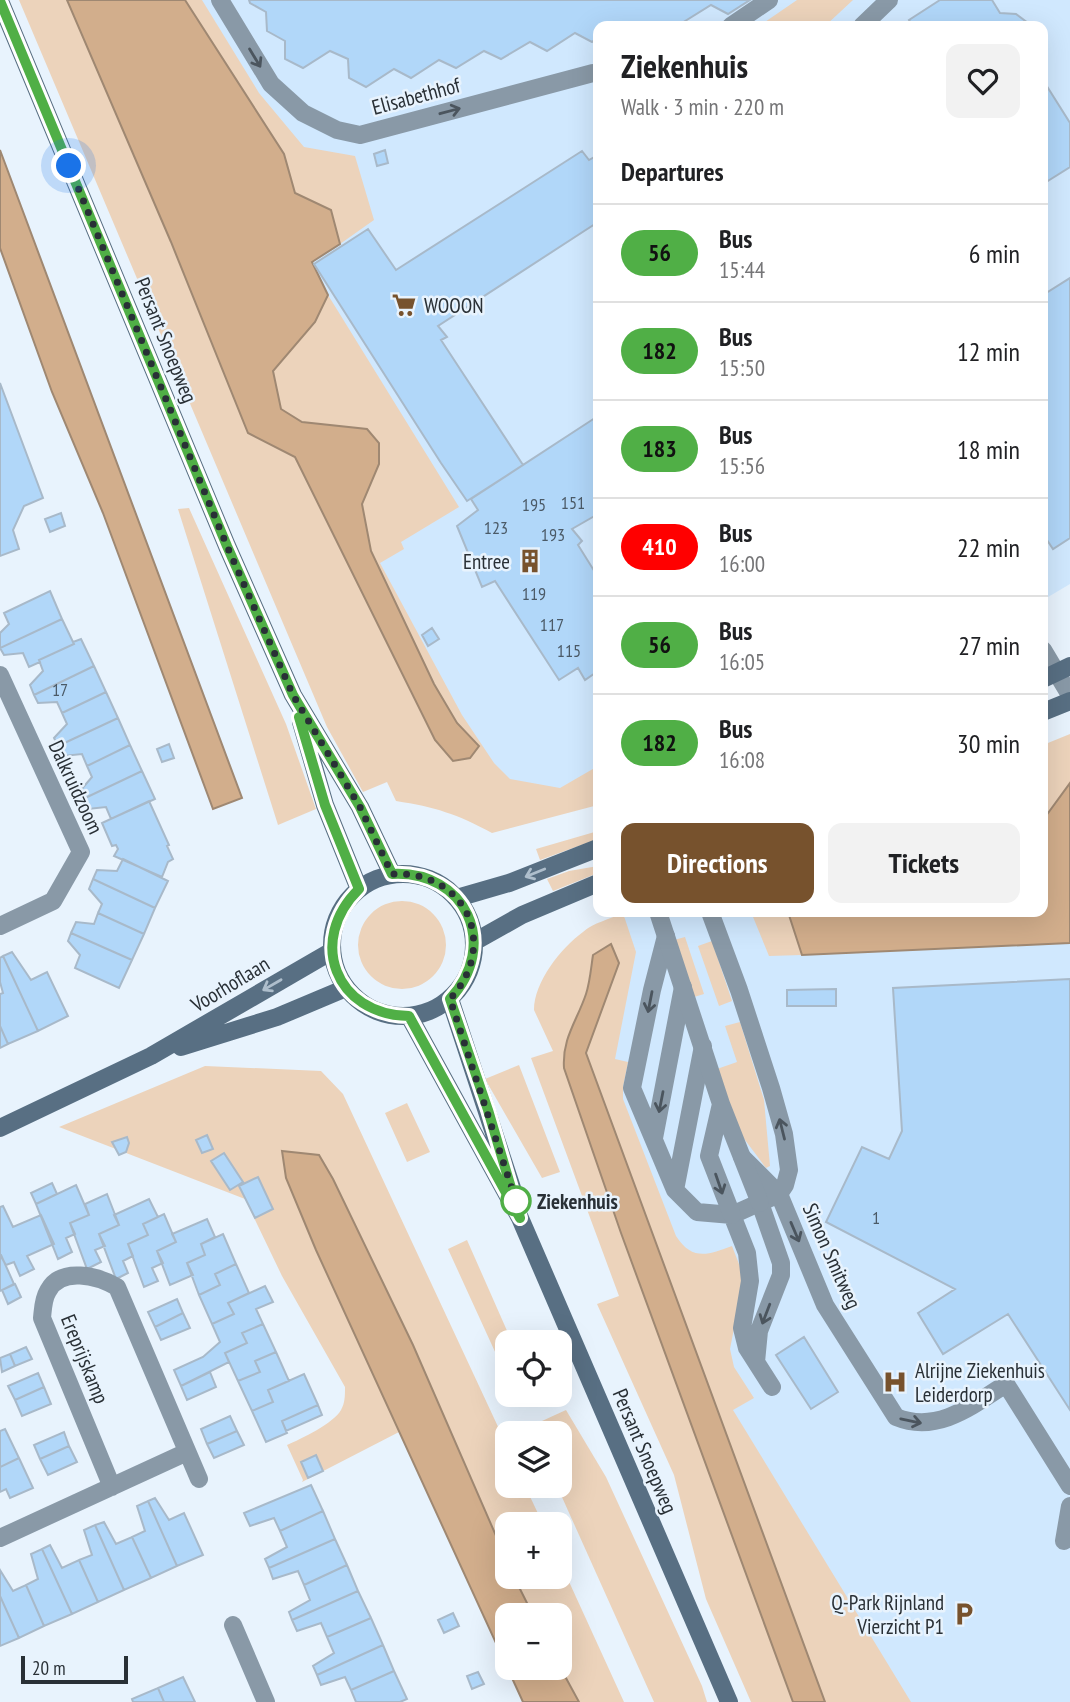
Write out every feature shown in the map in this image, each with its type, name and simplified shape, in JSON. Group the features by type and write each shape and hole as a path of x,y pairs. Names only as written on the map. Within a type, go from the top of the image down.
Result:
{"main road":[{"name":"Persant Snoepweg","path":"0,1 221,534 293,695 360,807 392,874"},
{"name":"Persant Snoepweg","path":"293,695 325,805 359,889"},
{"path":"1048,710 1070,701"},
{"path":"457,898 509,883 593,850"},
{"path":"406,873 434,880 457,898 472,926 474,942 468,974 450,999 436,1008 409,1016 394,1016 367,1007 346,988 334,964 332,951 337,917 346,901 369,882 392,874 406,873"},
{"path":"474,942 522,915 593,885"},
{"name":"Voorhoflaan","path":"0,1128 151,1056 332,951"},
{"name":"Voorhoflaan","path":"151,1056 277,1017 346,988"},
{"name":"Persant Snoepweg","path":"450,999 520,1218"},
{"name":"Persant Snoepweg","path":"409,1016 520,1218 729,1702"}],"street":[{"name":"Elisabethhof","path":"220,0 271,84 303,113 337,130 360,135 593,74"},
{"path":"738,21 769,0"},
{"path":"867,21 889,0"},
{"path":"1057,673 1070,695"},
{"name":"Dalkruidzoom","path":"0,675 81,852 53,901 0,926"},
{"name":"Simon Smitweg","path":"660,917 721,1104 781,1263 781,1275 751,1355"},
{"name":"Simon Smitweg","path":"712,917 739,990 784,1135 789,1170 785,1185 779,1194 760,1203"},
{"path":"666,936 632,1088 675,1190 697,1212 732,1215 760,1203"},
{"name":"Simon Smitweg","path":"653,1138 683,986"},
{"name":"Simon Smitweg","path":"675,1190 703,1046"},
{"path":"721,1104 709,1156 747,1253 750,1280 742,1328 751,1355 772,1387"},
{"name":"Simon Smitweg","path":"742,1157 779,1194 825,1305 897,1417 908,1422 945,1420 1006,1384 1070,1486"},
{"name":"Ereprijskamp","path":"112,1487 42,1318 48,1289 57,1281 85,1275 101,1278 117,1287 199,1479"},
{"path":"0,1538 187,1452"},
{"path":"1064,1541 1070,1506"},
{"path":"233,1625 266,1702"}],"shaded area":[{"path":"19,0 67,0 171,242 248,433 295,456 435,740 479,746 457,723 434,684 371,551 362,504 379,464 366,429 301,422 281,409 272,371 315,322 328,295 459,507 401,542 404,549 380,563 462,715 494,763 510,779 560,788 593,769 593,806 492,833 446,812 396,801 387,782 363,792 327,727"},
{"path":"67,0 185,0 284,154 295,193 331,210 340,244 312,262 328,295 315,322 273,371 281,409 302,422 367,429 379,443 379,464 362,504 371,551 434,684 457,723 479,746 470,758 453,761 435,740 295,457 248,433 171,242"},
{"name":"WOOON","path":"76,0 1070,0 1070,584 1048,597 1048,21 593,21 593,787 535,808 420,782"},
{"path":"185,0 202,0 259,93 304,147 355,156 374,220 340,244 331,210 295,193 284,154"},
{"path":"797,0 853,0 830,21 766,21"},
{"path":"0,150 242,798 213,809 103,513 52,392 0,248"},
{"path":"189,508 286,724 316,809 278,825 178,509"},
{"path":"1070,734 1070,783 1048,813 1048,743"},
{"path":"1070,783 1070,943 802,955 790,917 1048,917 1048,813"},
{"path":"593,832 593,841 540,860 536,849"},
{"path":"593,867 593,875 553,891 547,879 569,871"},
{"path":"393,901 411,901 427,908 439,920 446,936 446,954 439,970 427,982 411,989 393,989 377,982 365,970 358,954 358,936 365,920 377,908"},
{"path":"613,917 624,917 636,952 615,1059 628,1062 623,1099 676,1236 694,1253 715,1252 732,1246 744,1277 730,1349 734,1367 754,1398 733,1410 911,1702 825,1702 585,1053 619,963 593,955 587,991 564,1068 621,1233 793,1702 751,1702 706,1599 674,1475 597,1304 619,1296 531,1058 553,1051 534,1010 535,999 544,977 566,947 592,926"},
{"name":"Alrijne Ziekenhuis Leiderdorp","path":"625,917 830,917 1070,933 1070,1702 848,1702 832,1684 609,1083"},
{"path":"753,917 790,917 802,955 769,956"},
{"path":"685,937 704,994 694,997 674,940"},
{"path":"712,941 732,1001 719,1006 698,946"},
{"path":"611,944 619,963 586,1053 825,1702 793,1702 621,1233 564,1068 565,1048 586,994 593,955"},
{"path":"740,1022 764,1100 770,1166 766,1168 742,1136 717,1069 737,1062 725,1026"},
{"path":"519,1065 560,1172 542,1178 485,1079"},
{"path":"205,1066 321,1071 343,1094 495,1421 495,1498 531,1498 537,1512 495,1512 495,1533 413,1345 319,1155 286,1178 399,1432 302,1482 287,1445 317,1430 337,1415 343,1405 345,1387 282,1276 245,1199 59,1127"},
{"path":"407,1103 430,1152 407,1162 385,1113"},
{"path":"282,1151 319,1155 413,1345 495,1533 495,1589 520,1589 527,1603 495,1603 495,1641 316,1250 286,1178"},
{"path":"467,1240 507,1330 495,1330 495,1352 448,1249"},
{"path":"566,1410 606,1477 707,1702 654,1702 572,1519 572,1512 569,1512 562,1498 572,1498 572,1421 542,1421"},
{"path":"572,1588 624,1702 579,1702 567,1680 572,1680 572,1603 527,1603 520,1589"},
{"path":"513,1680 567,1680 579,1702 523,1702"}],"building":[{"path":"249,0 750,0 728,14 711,5 685,21 593,21 592,42 575,33 547,51 530,42 501,59 484,51 456,68 439,60 411,78 394,69 366,87 349,78 348,59 330,51 303,68 285,59 285,41 267,31 266,12"},
{"path":"940,0 992,0 1000,13 1016,14 1025,21 910,21"},
{"path":"1048,88 1070,123 1070,167 1048,181"},
{"path":"385,150 388,163 377,166 374,154"},
{"path":"582,151 589,160 593,158 593,225 438,326 447,337 441,340 523,465 467,501 314,264 368,229 396,270"},
{"path":"1070,278 1070,538 1053,549 1048,542 1048,292"},
{"path":"0,383 43,498 24,506 13,530 19,549 0,556"},
{"name":"Entree","path":"593,419 593,517 572,529 582,541 578,545 593,569 593,674 585,680 578,668 559,680 495,581 482,587 457,526 478,510 471,499"},
{"path":"61,513 65,526 50,532 45,519"},
{"path":"50,591 62,619 0,648 0,633 9,624 4,613"},
{"path":"62,619 74,644 39,660 40,662 29,667 23,653 4,655 0,648"},
{"path":"432,628 439,639 428,646 422,635"},
{"path":"81,639 94,666 34,695 30,685 43,671 39,660"},
{"path":"94,666 106,692 62,713 57,702 38,703 34,695"},
{"path":"106,692 118,718 58,746 54,738 67,724 62,713"},
{"path":"118,718 130,745 87,766 82,754 63,756 58,746"},
{"path":"169,744 174,758 162,762 157,749"},
{"path":"130,745 142,771 83,799 80,791 92,777 87,766"},
{"path":"142,771 155,799 111,819 106,807 88,809 83,799"},
{"path":"149,801 173,859 168,862 162,877 114,856 118,849 116,845 112,846 102,823"},
{"path":"123,859 168,881 155,908 93,879 97,870 117,871"},
{"path":"93,879 155,908 144,934 98,913 102,904 89,889"},
{"path":"98,913 144,934 132,960 71,933 76,922 94,924"},
{"path":"71,933 132,960 119,988 75,968 80,955 68,941"},
{"path":"12,952 31,980 47,972 68,1016 38,1031 3,956"},
{"path":"3,956 38,1031 8,1044 0,1026 0,994 3,993 0,958"},
{"path":"1070,979 1070,1410 1008,1314 943,1354 918,1313 955,1289 826,1222 862,1147 889,1159 902,1131 893,988"},
{"path":"836,989 836,1006 787,1006 787,990"},
{"path":"0,1026 8,1044 0,1048"},
{"path":"207,1135 213,1149 202,1153 196,1140"},
{"path":"127,1137 129,1143 126,1152 119,1155 112,1142"},
{"path":"224,1153 243,1182 230,1190 211,1161"},
{"path":"258,1177 273,1209 255,1218 239,1186"},
{"path":"52,1183 57,1194 36,1204 31,1193"},
{"path":"76,1185 89,1215 70,1223 75,1234 66,1238 72,1252 58,1259 36,1204"},
{"path":"107,1194 119,1225 99,1234 105,1246 95,1250 101,1262 87,1269 70,1223 89,1215 85,1204"},
{"path":"149,1199 158,1217 143,1224 148,1235 128,1244 133,1256 123,1261 128,1273 116,1279 99,1234 119,1225 114,1215"},
{"path":"3,1206 13,1227 41,1215 54,1244 27,1256 34,1269 20,1276 14,1262 6,1265 0,1255 0,1207"},
{"path":"164,1214 176,1242 157,1251 163,1263 152,1268 158,1281 144,1287 128,1244 148,1235 143,1224"},
{"path":"207,1219 215,1237 201,1244 205,1255 187,1263 193,1275 170,1285 157,1251 176,1242 172,1234"},
{"path":"223,1234 236,1264 215,1274 220,1285 199,1295 187,1263 205,1255 201,1244"},
{"path":"0,1255 14,1284 0,1291"},
{"path":"236,1264 249,1293 228,1303 234,1314 212,1324 199,1295 220,1285 215,1274"},
{"path":"15,1284 21,1297 8,1304 2,1290"},
{"path":"265,1286 273,1302 256,1309 263,1324 242,1333 247,1343 225,1353 229,1362 181,1386 174,1370 203,1357 220,1342 212,1324 234,1314 228,1303"},
{"path":"177,1299 183,1313 155,1327 148,1312"},
{"path":"183,1313 190,1328 161,1340 155,1327"},
{"path":"263,1324 276,1352 255,1361 260,1372 238,1381 225,1353 247,1343 242,1333"},
{"path":"804,1337 838,1392 811,1409 776,1355"},
{"path":"26,1347 32,1359 15,1366 10,1354"},
{"path":"276,1352 289,1381 268,1390 273,1402 252,1411 238,1381 260,1372 255,1361"},
{"path":"10,1354 15,1366 2,1372 0,1358"},
{"path":"210,1372 216,1387 187,1400 181,1386"},
{"path":"38,1373 44,1387 15,1400 8,1386"},
{"path":"304,1374 318,1405 282,1421 287,1433 266,1442 252,1411 273,1402 268,1390"},
{"path":"44,1387 51,1404 22,1416 15,1400"},
{"path":"318,1405 322,1415 286,1431 282,1421"},
{"path":"230,1416 237,1431 207,1444 201,1429"},
{"path":"5,1429 19,1458 0,1467 0,1431"},
{"path":"237,1431 244,1445 214,1458 207,1444"},
{"path":"64,1432 69,1446 40,1459 34,1445"},
{"path":"69,1446 77,1462 48,1475 40,1459"},
{"path":"316,1455 323,1471 308,1478 301,1462"},
{"path":"19,1458 33,1488 10,1498 6,1489 0,1492 0,1467"},
{"path":"311,1485 323,1511 280,1531 274,1518 250,1526 244,1513"},
{"path":"155,1498 169,1520 184,1513 203,1555 177,1566 148,1501"},
{"path":"148,1501 177,1566 151,1578 132,1537 145,1531 137,1506"},
{"path":"323,1511 335,1539 269,1568 265,1559 287,1547 280,1531"},
{"path":"104,1522 116,1544 132,1537 151,1578 124,1590 95,1525"},
{"path":"95,1525 124,1590 98,1602 79,1560 92,1555 84,1530"},
{"path":"335,1539 347,1565 304,1585 298,1571 273,1579 269,1568"},
{"path":"50,1545 62,1568 79,1560 98,1602 72,1614 42,1549"},
{"path":"42,1549 72,1614 44,1626 26,1585 38,1579 31,1554"},
{"path":"347,1565 358,1591 292,1620 289,1612 310,1600 304,1585"},
{"path":"0,1570 13,1591 26,1585 44,1626 19,1638 0,1596"},
{"path":"358,1591 371,1618 327,1637 321,1623 297,1631 292,1620"},
{"path":"0,1596 19,1638 0,1646"},
{"path":"453,1613 459,1626 444,1633 438,1620"},
{"path":"371,1618 383,1645 317,1675 313,1666 334,1653 327,1637"},
{"path":"383,1645 394,1671 351,1690 345,1677 321,1685 317,1675"},
{"path":"394,1671 407,1699 400,1702 356,1702 351,1690"},
{"path":"478,1672 484,1684 472,1689 467,1676"},
{"path":"183,1677 195,1702 164,1702 158,1688"},
{"path":"158,1688 164,1702 133,1702 132,1699"}],"bus line":[{"name":"56","path":"0,1 227,546 293,695 360,807 392,874 406,873 434,880 447,888 466,911 472,926 473,958 460,989 450,999 488,1110 520,1218 409,1016 394,1016 367,1007 346,988 339,976 332,951 333,934 337,917 346,901 359,889 325,805 299,717"}],"place":[{"name":"WOOON","path":"404,305"},
{"name":"Entree","path":"530,561"},
{"name":"Ziekenhuis","path":"516,1201"},
{"name":"Alrijne Ziekenhuis Leiderdorp","path":"895,1382"},
{"name":"Q-Park Rijnland Vierzicht P1","path":"964,1614"}],"route":[{"path":"69,166 227,546 293,695 360,807 392,874 406,873 434,880 447,888 466,911 472,926 473,958 460,989 450,999 516,1201"}]}
